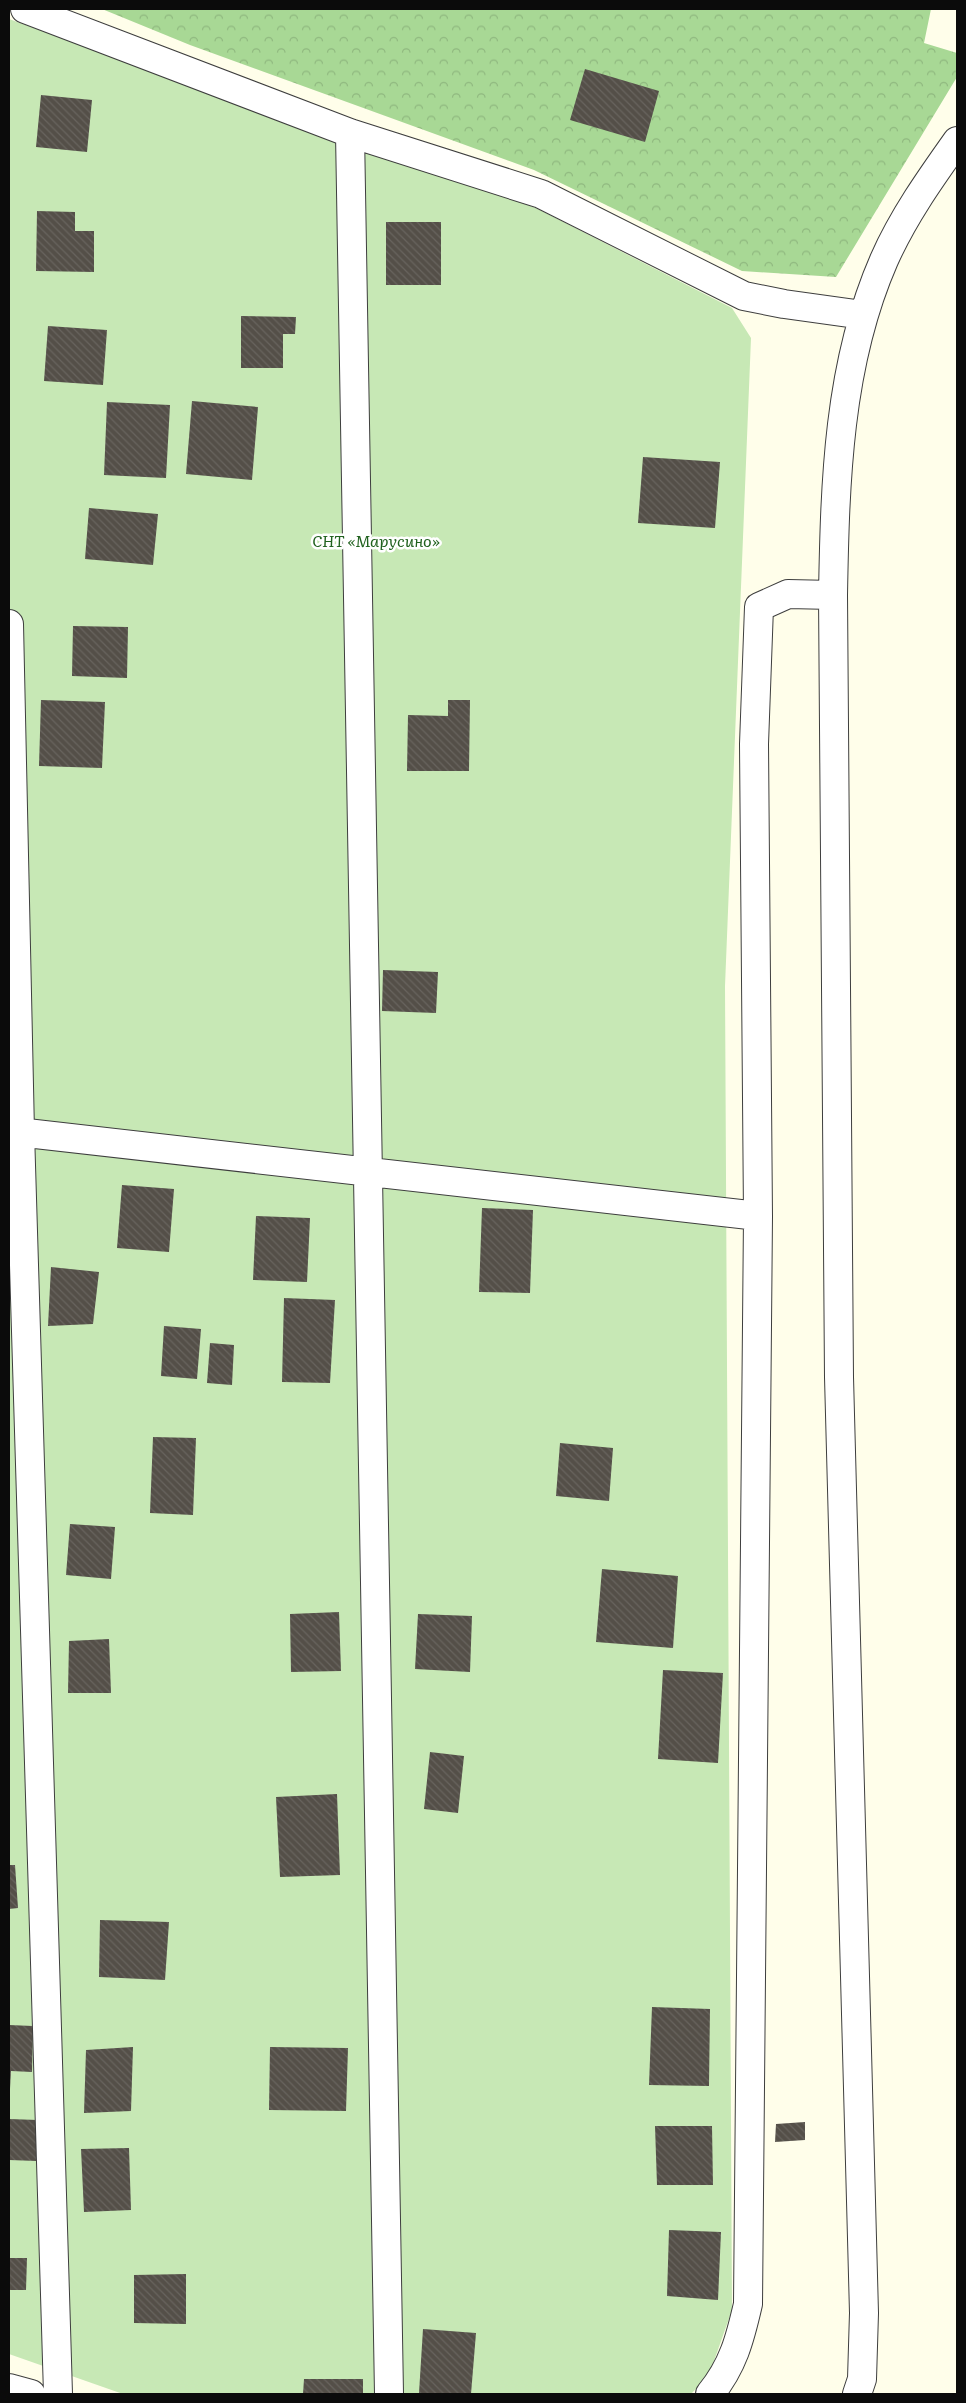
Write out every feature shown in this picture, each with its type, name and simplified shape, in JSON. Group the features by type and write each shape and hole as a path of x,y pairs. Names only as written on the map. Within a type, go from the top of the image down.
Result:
{"street":[{"path":"25,9 350,133 541,194 744,296 784,304 863,315"},
{"path":"350,133 389,2394"},
{"path":"857,2394 862,2378 864,2313 839,1377 833,595 835,494 851,369 863,315 884,260 912,206 957,141"},
{"path":"710,2394 721,2381 738,2347 748,2304 758,1216 754,744 759,607 788,594 833,595"},
{"path":"9,624 15,1132 58,2394"},
{"path":"15,1132 758,1216"},
{"path":"9,2388 31,2394"}],"green space":[{"path":"102,9 931,9 924,43 957,53 957,77 836,277 742,271 534,170 190,45"},
{"name":"СНТ «Марусино»","path":"9,19 536,208 732,308 751,338 725,986 732,2310 709,2375 691,2394 123,2394 9,2354"}],"building":[{"path":"585,69 659,91 645,142 570,120"},
{"path":"41,95 92,100 87,152 36,147"},
{"path":"37,211 75,212 75,231 94,231 94,272 36,271"},
{"path":"386,222 441,222 441,285 386,285"},
{"path":"241,316 296,317 295,334 283,334 283,368 241,368"},
{"path":"48,326 107,330 103,385 44,381"},
{"path":"192,401 258,407 252,480 186,474"},
{"path":"107,402 170,405 166,478 104,475"},
{"path":"643,457 720,462 715,528 638,523"},
{"path":"89,508 158,514 153,565 85,559"},
{"path":"73,626 128,627 127,678 72,676"},
{"path":"41,700 105,702 102,768 39,766"},
{"path":"448,700 470,700 469,771 407,771 408,715 448,716"},
{"path":"383,970 438,972 436,1013 382,1011"},
{"path":"122,1185 174,1189 169,1252 117,1248"},
{"path":"482,1208 533,1210 530,1293 479,1292"},
{"path":"256,1216 310,1218 307,1282 253,1280"},
{"path":"51,1267 99,1272 93,1324 48,1326"},
{"path":"284,1298 335,1300 330,1383 282,1382"},
{"path":"164,1326 201,1329 197,1379 161,1376"},
{"path":"210,1343 234,1345 232,1385 207,1383"},
{"path":"153,1437 196,1438 193,1515 150,1513"},
{"path":"560,1443 613,1448 609,1501 556,1496"},
{"path":"70,1524 115,1527 111,1579 66,1575"},
{"path":"602,1569 678,1576 673,1648 596,1642"},
{"path":"339,1612 341,1671 291,1672 290,1614"},
{"path":"418,1614 472,1616 470,1672 415,1669"},
{"path":"109,1639 111,1693 68,1693 69,1641"},
{"path":"663,1670 723,1673 718,1763 658,1759"},
{"path":"430,1752 464,1756 458,1813 424,1809"},
{"path":"337,1794 340,1875 280,1877 276,1797"},
{"path":"9,1865 15,1865 18,1908 9,1909"},
{"path":"100,1920 169,1922 165,1980 99,1977"},
{"path":"652,2007 710,2009 709,2086 649,2085"},
{"path":"9,2025 33,2026 32,2072 11,2071 10,2089"},
{"path":"133,2047 131,2111 84,2113 86,2050"},
{"path":"270,2047 348,2048 346,2111 269,2110"},
{"path":"9,2119 38,2120 37,2161 9,2160"},
{"path":"805,2122 805,2140 775,2142 776,2124"},
{"path":"655,2126 712,2126 713,2185 657,2185"},
{"path":"129,2148 131,2210 84,2212 81,2149"},
{"path":"669,2230 721,2232 718,2300 667,2296"},
{"path":"9,2258 27,2258 26,2290 9,2290"},
{"path":"186,2274 186,2324 134,2323 134,2275"},
{"path":"423,2329 476,2333 471,2394 419,2393"},
{"path":"304,2379 363,2379 363,2394 303,2394"}]}
